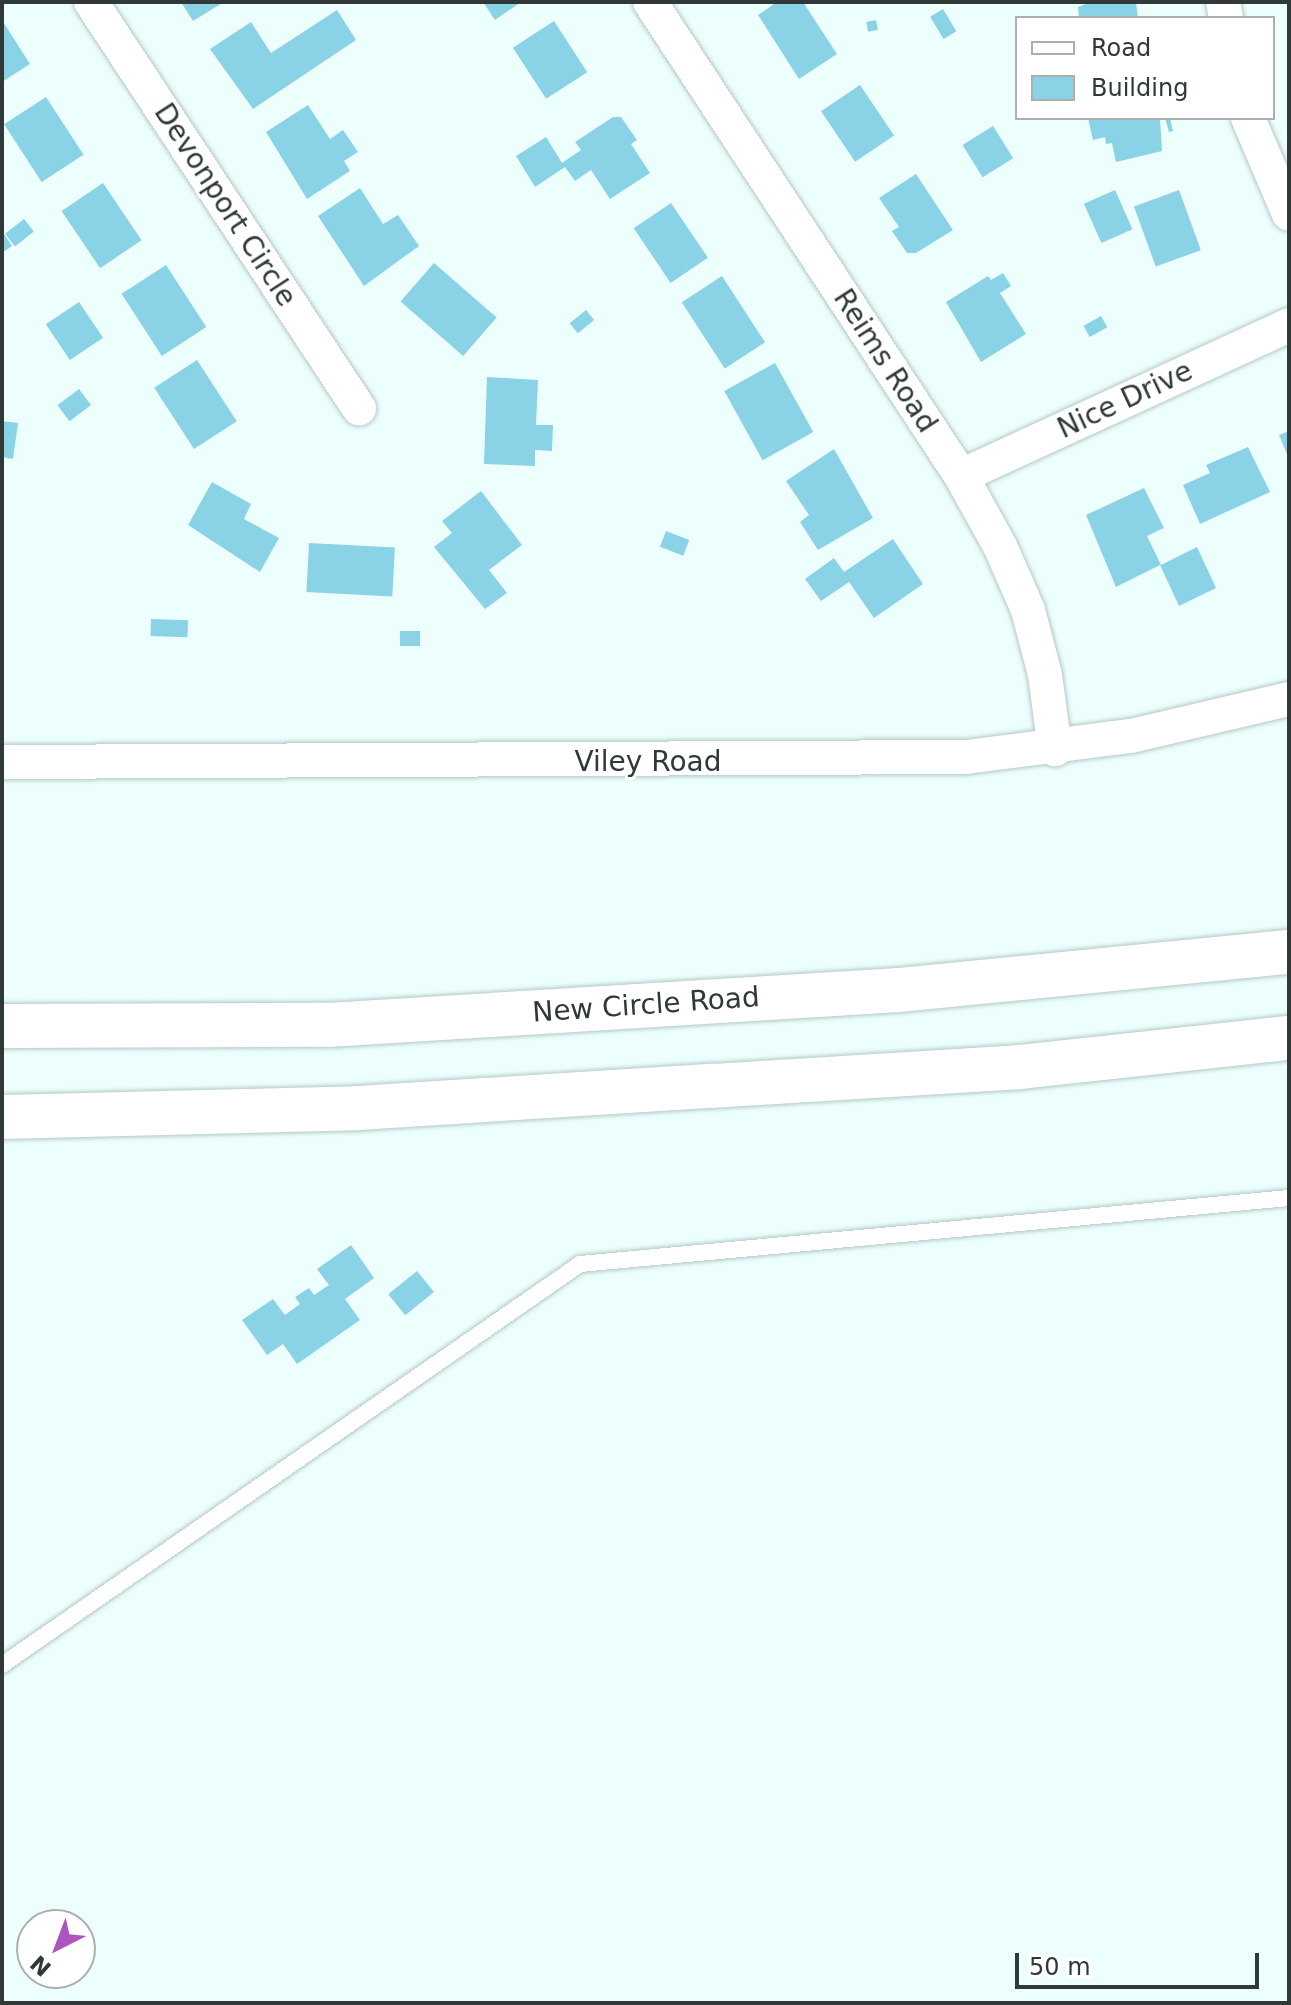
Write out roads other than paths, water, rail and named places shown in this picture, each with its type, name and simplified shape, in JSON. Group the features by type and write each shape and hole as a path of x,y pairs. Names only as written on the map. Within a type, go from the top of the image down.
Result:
{"highway":[{"name":"New Circle Road","path":"2,1026 328,1025 899,990 1289,952"},
{"path":"2,1117 358,1108 1020,1067 1289,1038"}],"street":[{"name":"Devonport Circle","path":"91,2 359,409"},
{"name":"Reims Road","path":"650,2 961,476 1000,546 1028,610 1045,675 1055,749"},
{"path":"1249,120 1289,214"},
{"name":"Nice Drive","path":"961,476 1289,325"},
{"name":"Viley Road","path":"2,762 879,761 1055,749 1289,699"}],"lane":[{"path":"2,1665 580,1264 1289,1198"}]}
